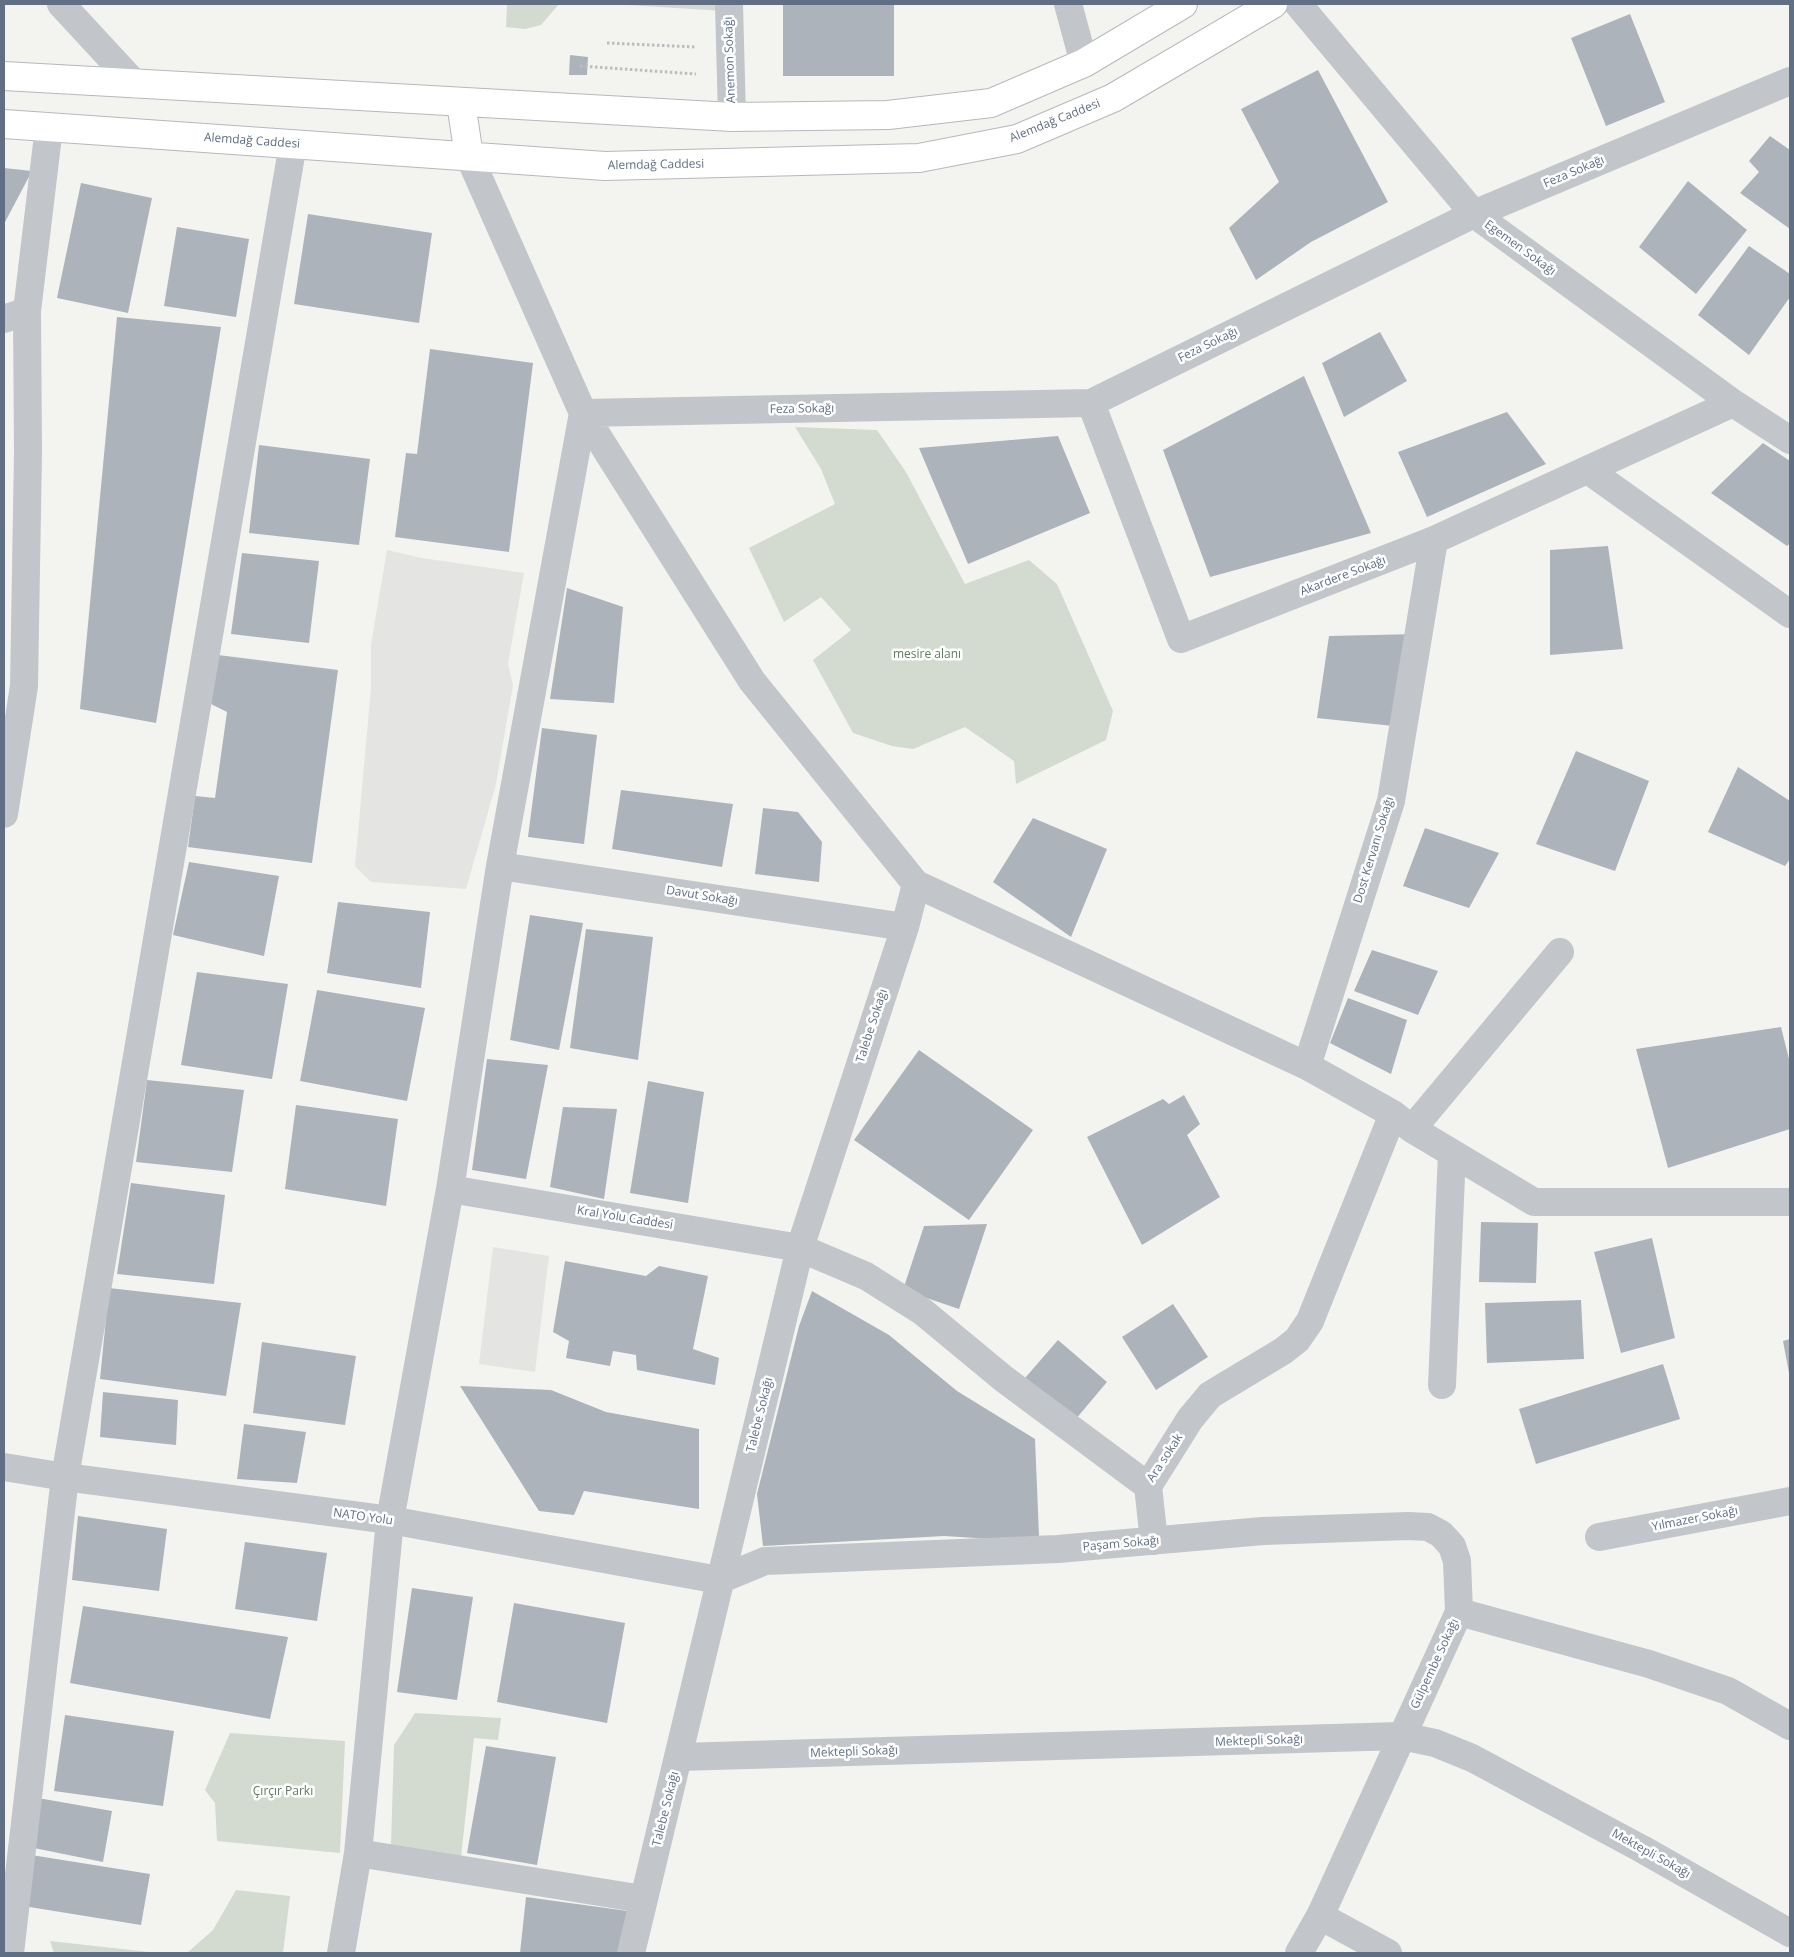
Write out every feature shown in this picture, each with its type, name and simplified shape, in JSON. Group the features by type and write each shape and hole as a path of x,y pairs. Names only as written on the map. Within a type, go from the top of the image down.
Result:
{"main road":[{"path":"4,76 732,117 888,115 991,103 1084,63 1183,4"},
{"name":"Alemdağ Caddesi","path":"4,124 605,166 918,158 1017,139 1113,98 1273,4"},
{"path":"461,103 469,156"}],"street":[{"path":"61,4 135,84"},
{"name":"Anemon Sokağı","path":"728,4 732,117"},
{"path":"1068,4 1084,63"},
{"name":"Egemen Sokağı","path":"1298,4 1474,214 1733,403 1790,440"},
{"name":"Feza Sokağı","path":"582,413 1091,403 1474,214 1790,81"},
{"path":"4,814 10,741 24,686 28,452 15,315 49,127"},
{"path":"10,1953 65,1477 293,144"},
{"path":"469,156 582,413 752,681 916,884 1307,1066 1403,1121 1534,1202 1790,1202"},
{"name":"Akardere Sokağı","path":"1091,403 1181,639 1434,540 1733,403"},
{"path":"342,1953 358,1853 390,1520 450,1189 500,866 582,413"},
{"path":"1588,470 1790,614"},
{"name":"Dost Kervanı Sokağı","path":"1307,1066 1391,801 1434,540"},
{"name":"Davut Sokağı","path":"500,866 905,927"},
{"name":"Talebe Sokağı","path":"631,1953 800,1248 905,927 916,884"},
{"name":"Ara sokak","path":"800,1248 866,1276 924,1312 1004,1379 1148,1486 1190,1419 1210,1395 1283,1351 1301,1333 1310,1320 1403,1121 1560,952"},
{"path":"1442,1385 1452,1153"},
{"name":"Kral Yolu Caddesi","path":"450,1189 800,1248"},
{"name":"NATO Yolu","path":"4,1467 65,1477 390,1520 719,1580"},
{"path":"1148,1486 1154,1541"},
{"name":"Yılmazer Sokağı","path":"1599,1537 1790,1501"},
{"name":"Paşam Sokağı","path":"719,1580 766,1561 1058,1550 1263,1531 1408,1526 1428,1527 1441,1534 1452,1546 1457,1561 1459,1612"},
{"name":"Gülpembe Sokağı","path":"1299,1953 1320,1916 1459,1612 1649,1664 1728,1691 1790,1726"},
{"name":"Mektepli Sokağı","path":"679,1758 1401,1736 1435,1743 1472,1758 1642,1849 1790,1933"},
{"path":"358,1853 643,1898"},
{"path":"1320,1916 1388,1953"}],"path":[{"path":"607,43 684,47"},
{"path":"580,66 732,76"}],"shaded area":[{"path":"387,550 422,558 524,573 508,664 513,685 496,784 466,889 371,882 355,866 371,688 371,644"},
{"path":"493,1247 549,1256 535,1372 479,1364"}],"green space":[{"path":"507,4 559,4 541,25 525,29 506,27"},
{"path":"612,4 739,4 739,12"},
{"name":"mesire alanı","path":"795,427 877,430 906,472 965,584 1029,560 1057,584 1113,711 1106,740 1016,784 1014,761 965,727 913,749 892,746 853,733 813,660 851,630 821,597 784,622 749,548 835,504 821,469"},
{"path":"415,1713 501,1718 498,1740 474,1738 461,1857 391,1845 394,1745"},
{"name":"Çırçır Parkı","path":"230,1733 345,1741 340,1853 217,1841 215,1803 205,1790"},
{"path":"236,1890 290,1896 283,1953 187,1953 213,1930"},
{"path":"50,1941 158,1953 54,1953"}],"building":[{"path":"783,4 894,4 894,76 783,76"},
{"path":"1630,14 1665,102 1606,126 1571,38"},
{"path":"570,55 588,57 587,75 569,75"},
{"path":"1318,70 1388,202 1311,242 1256,280 1229,228 1279,182 1241,109"},
{"path":"1770,136 1790,150 1790,229 1740,193 1759,172 1749,161"},
{"path":"4,168 32,171 4,224"},
{"path":"1688,181 1747,230 1696,294 1639,247"},
{"path":"81,183 152,198 128,313 57,298"},
{"path":"308,214 432,233 419,323 294,304"},
{"path":"177,227 249,239 236,317 164,306"},
{"path":"1749,246 1790,274 1790,297 1749,355 1698,315"},
{"path":"117,317 221,327 156,723 80,709"},
{"path":"1380,332 1407,381 1344,417 1322,363"},
{"path":"430,349 533,363 509,552 395,537 406,453 417,454"},
{"path":"1304,376 1371,533 1210,577 1163,450"},
{"path":"1507,412 1546,464 1427,517 1398,452"},
{"path":"1058,436 1090,513 968,564 919,448"},
{"path":"1763,443 1790,461 1790,543 1787,546 1711,493"},
{"path":"259,445 370,459 359,545 249,533"},
{"path":"1608,546 1623,649 1550,655 1550,550"},
{"path":"242,553 319,561 309,643 231,634"},
{"path":"567,588 623,607 614,703 550,699"},
{"path":"1418,634 1403,727 1317,718 1329,636"},
{"path":"218,655 338,670 312,863 188,847 195,796 215,798 227,712 211,704"},
{"path":"542,728 597,735 584,844 528,837"},
{"path":"1576,751 1649,781 1615,871 1536,844"},
{"path":"1738,767 1790,801 1790,859 1785,866 1708,832"},
{"path":"621,790 733,804 722,867 612,849"},
{"path":"763,808 798,812 822,842 819,882 755,874"},
{"path":"1033,818 1107,849 1071,937 993,882"},
{"path":"1425,828 1499,853 1469,908 1403,886"},
{"path":"189,862 279,876 264,956 173,935"},
{"path":"338,902 430,912 421,988 327,973"},
{"path":"530,915 583,923 559,1050 510,1040"},
{"path":"586,929 653,937 638,1060 570,1048"},
{"path":"1372,950 1438,971 1418,1015 1354,991"},
{"path":"197,972 288,984 272,1079 181,1065"},
{"path":"317,990 425,1008 407,1101 300,1081"},
{"path":"1348,998 1407,1020 1391,1074 1330,1043"},
{"path":"1781,1027 1790,1063 1790,1129 1668,1168 1636,1049"},
{"path":"919,1050 1033,1130 969,1220 854,1140"},
{"path":"487,1059 548,1065 526,1179 472,1170"},
{"path":"147,1080 244,1090 232,1172 136,1162"},
{"path":"648,1081 704,1092 688,1203 630,1193"},
{"path":"1184,1095 1200,1124 1187,1135 1220,1197 1142,1245 1087,1137 1163,1099 1169,1104"},
{"path":"296,1105 398,1119 386,1206 285,1189"},
{"path":"563,1107 617,1109 604,1199 550,1187"},
{"path":"131,1183 225,1195 214,1284 117,1274"},
{"path":"1481,1222 1538,1223 1536,1283 1479,1282"},
{"path":"987,1224 959,1309 903,1290 924,1226"},
{"path":"1652,1238 1675,1338 1621,1353 1594,1252"},
{"path":"565,1261 646,1276 659,1266 708,1276 693,1349 719,1358 715,1385 637,1370 636,1355 613,1351 610,1366 566,1358 569,1341 553,1332"},
{"path":"109,1288 241,1303 226,1396 100,1379"},
{"path":"812,1291 889,1335 957,1391 1035,1439 1039,1536 1009,1540 944,1536 763,1546 757,1494 799,1326"},
{"path":"1581,1300 1584,1359 1487,1363 1485,1303"},
{"path":"1173,1304 1208,1357 1156,1390 1122,1337"},
{"path":"1790,1339 1790,1373 1789,1373 1783,1341"},
{"path":"1058,1340 1107,1382 1075,1420 1025,1378"},
{"path":"262,1342 356,1356 345,1425 253,1413"},
{"path":"1663,1364 1680,1419 1536,1464 1519,1409"},
{"path":"460,1386 551,1390 606,1412 699,1429 699,1509 584,1491 574,1515 539,1511"},
{"path":"103,1392 178,1400 176,1445 100,1437"},
{"path":"244,1424 306,1432 297,1483 237,1479"},
{"path":"78,1516 167,1529 159,1591 72,1580"},
{"path":"245,1542 327,1553 317,1621 235,1609"},
{"path":"412,1588 473,1597 457,1700 397,1692"},
{"path":"514,1603 625,1623 607,1723 497,1702"},
{"path":"83,1606 288,1637 270,1719 70,1683"},
{"path":"65,1715 174,1731 163,1806 54,1791"},
{"path":"486,1746 556,1757 537,1865 467,1853"},
{"path":"38,1798 112,1811 103,1862 29,1847"},
{"path":"25,1854 150,1874 141,1925 17,1905"},
{"path":"526,1897 635,1912 626,1953 520,1953"}]}
